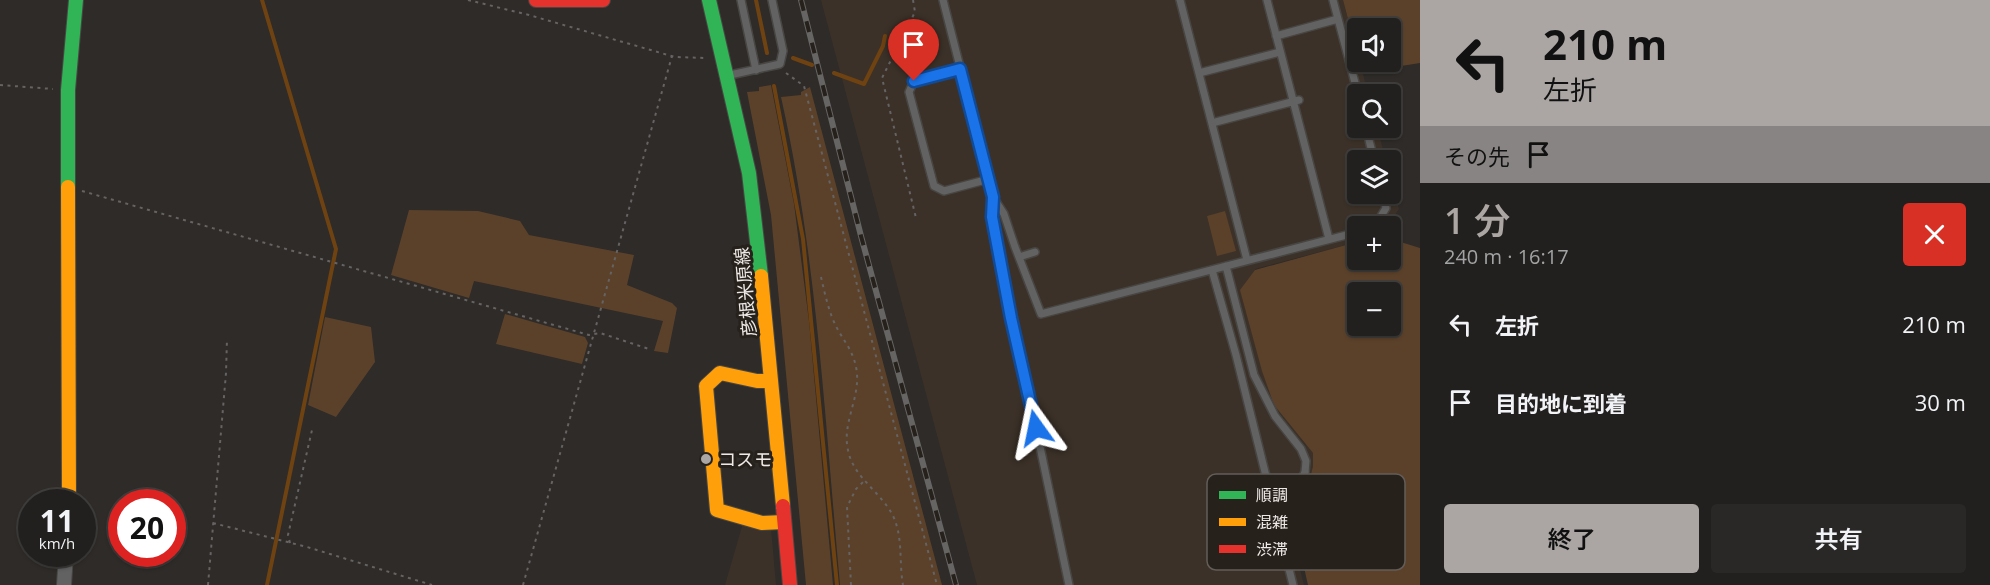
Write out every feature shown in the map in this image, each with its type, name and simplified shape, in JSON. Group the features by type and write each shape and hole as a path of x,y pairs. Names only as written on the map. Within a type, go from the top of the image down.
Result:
{"street":[{"path":"69,489 68,90 76,0"},
{"path":"536,0 603,0"},
{"name":"彦根米原線","path":"709,0 749,173 757,232 790,585"},
{"path":"771,381 757,381 720,373 706,386 717,510 762,523 784,522"},
{"path":"64,585 65,567"}],"lane":[{"path":"741,0 756,70"},
{"path":"726,76 780,64 783,51 772,0"},
{"path":"943,0 993,197 1004,214 1041,314 1347,235"},
{"path":"1180,0 1247,260"},
{"path":"1267,0 1280,52 1296,101 1329,239"},
{"path":"1334,0 1355,84"},
{"path":"1276,36 1338,19"},
{"path":"1199,73 1280,52"},
{"path":"960,69 914,81 909,92 934,186 944,191 988,179"},
{"path":"1212,123 1296,101"},
{"path":"993,197 992,217 1011,318 1069,585"},
{"path":"1020,257 1035,252"},
{"path":"1226,266 1254,375 1275,416 1301,449 1306,461 1304,474"},
{"path":"1212,270 1266,474"},
{"path":"1289,570 1293,585"}],"path":[{"path":"468,0 672,56 709,58 722,56"},
{"path":"913,0 915,12 882,78 916,218"},
{"path":"523,585 672,56"},
{"path":"786,73 804,86 937,585"},
{"path":"0,85 68,90"},
{"path":"68,187 589,335 600,333 649,349"},
{"path":"821,277 832,318 852,349 856,362 857,388 846,433 851,461 887,505 894,519 900,544 903,585"},
{"path":"208,585 227,339"},
{"path":"290,543 288,535 312,429"},
{"path":"851,585 848,507 856,489 865,480"},
{"path":"213,523 281,540 432,585"}],"shaded area":[{"path":"821,0 1343,0 1348,18 1347,72 1362,72 1366,84 1347,84 1347,138 1380,138 1383,150 1347,150 1347,204 1398,204 1399,209 1394,216 1347,216 1347,245 1255,269 1274,405 1313,453 1311,474 1207,474 1207,570 1300,570 1304,585 977,585"},
{"path":"1343,0 1420,0 1420,63 1401,66 1401,18 1348,18"},
{"path":"771,85 794,204 809,321 833,585 806,585 771,215 747,92 759,91 759,87"},
{"path":"810,87 942,585 840,585 812,279 781,97 801,95 801,92"},
{"path":"409,210 478,211 520,221 529,235 634,255 627,285 672,303 677,308 668,353 654,351 663,321 474,281 469,298 391,275"},
{"path":"1225,211 1236,251 1217,256 1207,216"},
{"path":"1401,242 1420,248 1420,585 1308,585 1305,570 1405,570 1405,474 1311,474 1313,453 1274,405 1262,371 1240,290 1255,270 1347,245 1347,270 1401,270"},
{"path":"505,314 585,337 588,343 582,364 496,344"},
{"path":"325,317 371,327 375,362 336,417 308,405"},
{"path":"743,523 771,528 776,585 725,585"}],"waterway":[{"path":"262,0 336,249 267,585"},
{"path":"756,0 767,53"},
{"path":"834,73 864,84 883,46 885,36"},
{"path":"793,58 812,65"},
{"path":"774,86 803,239 837,585"}],"railway":[{"path":"801,0 861,236 956,585"}],"traffic: fast":[{"path":"68,187 68,90 76,0"},
{"path":"709,0 749,173 761,276"}],"traffic: slow":[{"path":"68,187 69,489"},
{"path":"761,276 783,506"},
{"path":"771,381 757,381 720,373 706,386 717,510 762,523 784,522"}],"traffic: jam":[{"path":"536,0 603,0"},
{"path":"783,506 790,585"}],"place":[{"name":"コスモ","path":"706,459"}],"route":[{"path":"914,81 960,69 993,197 992,217 1011,318 1036,428"}]}
